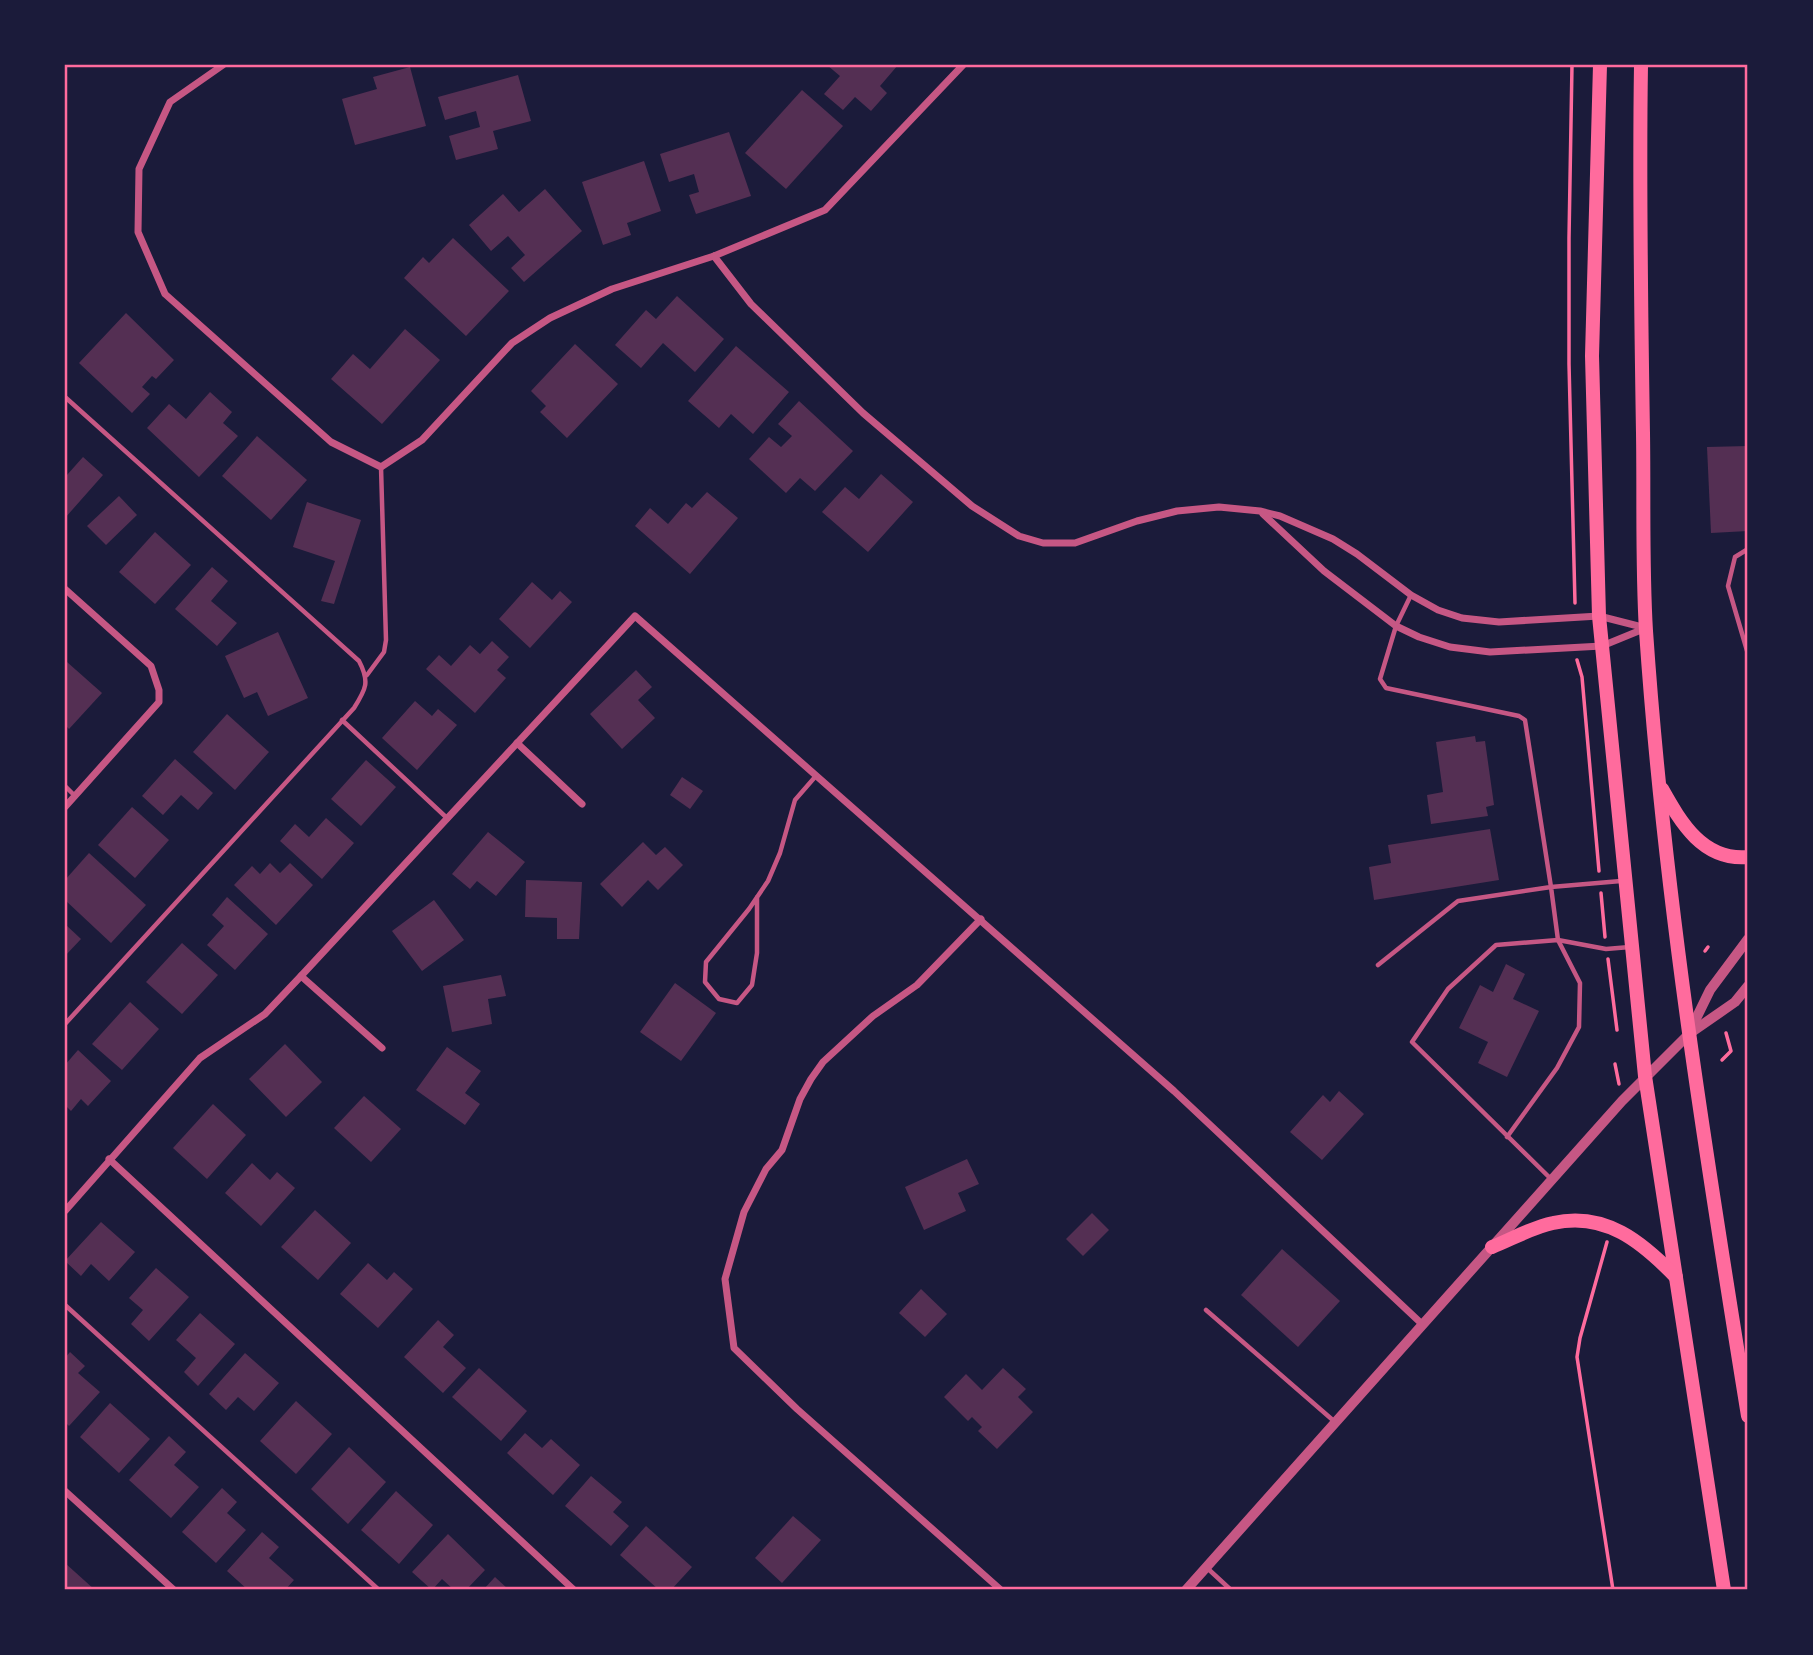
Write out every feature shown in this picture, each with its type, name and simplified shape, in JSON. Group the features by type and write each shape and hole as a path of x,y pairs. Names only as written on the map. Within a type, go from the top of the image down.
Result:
{"main road":[{"path":"1600,65 1592,356 1599,616 1645,1076 1724,1590"},
{"path":"1641,65 1639,185 1646,628 1677,950 1712,1194 1748,1416"},
{"path":"1659,783 1681,822 1699,842 1720,853 1748,857"},
{"path":"1492,1247 1551,1223 1575,1220 1601,1224 1619,1230 1639,1242 1676,1277"}],"street":[{"path":"223,65 170,102 139,169 138,232 164,294 331,442 381,467 422,440 512,344 551,318 612,289 714,256 825,210 963,65"},
{"path":"714,256 751,304 863,412 972,506 1018,536 1043,543 1075,543 1137,521 1177,511 1219,507 1259,511 1280,516 1333,539 1412,596 1438,610 1462,618 1499,622 1599,616 1646,628"},
{"path":"1259,511 1359,600 1396,626 1450,647 1490,652 1602,646 1646,628"},
{"path":"65,589 151,666 159,690 159,702 65,807"},
{"path":"65,1211 200,1058 265,1014 302,976 635,616 1174,1091 1423,1325"},
{"path":"517,743 582,804"},
{"path":"981,919 917,985 873,1016 824,1062 811,1079 800,1099 782,1150 766,1169 744,1212 726,1279 734,1348 797,1409 1001,1590"},
{"path":"1689,1034 1710,990 1748,939"},
{"path":"302,976 382,1048"},
{"path":"1186,1590 1645,1076 1689,1034 1735,1002 1748,986"},
{"path":"109,1159 573,1590"},
{"path":"65,1491 174,1590"}],"lane":[{"path":"65,397 359,661 367,675"},
{"path":"65,1024 342,720 364,692 367,675 384,652 387,640 381,467"},
{"path":"1748,549 1735,556 1728,586 1748,654"},
{"path":"1412,596 1396,626 1380,679 1386,688 1519,716 1525,720 1558,940 1580,983 1578,1027 1558,1068 1507,1136"},
{"path":"342,720 448,820"},
{"path":"757,897 757,953 752,985 737,1003 719,999 705,982 706,962 768,881 780,853 795,800 815,777"},
{"path":"65,786 75,796"},
{"path":"1378,965 1458,901 1551,887 1626,880"},
{"path":"1551,1180 1412,1042 1448,989 1496,945 1558,940 1606,949 1631,946"},
{"path":"65,1305 379,1590"},
{"path":"1206,1310 1335,1423"},
{"path":"1205,1567 1231,1590"}],"path":[{"path":"1572,65 1569,338 1575,595"},
{"path":"1577,666 1582,677 1606,949 1617,1030"},
{"path":"1722,1060 1731,1051 1726,1033"},
{"path":"1608,1239 1577,1357 1613,1590"}],"building":[{"path":"827,65 898,65 880,86 887,93 871,111 855,97 843,110 824,94 840,76"},
{"path":"410,67 426,126 355,145 342,99 377,89 373,77"},
{"path":"518,75 531,121 493,131 498,149 456,160 449,136 480,127 476,111 445,120 438,97"},
{"path":"802,90 843,126 786,189 745,153"},
{"path":"729,132 751,196 696,214 689,195 699,192 694,174 669,182 660,154"},
{"path":"644,161 661,211 627,223 631,235 603,245 582,182"},
{"path":"545,189 582,231 524,282 511,268 525,255 508,236 491,251 469,225 503,194 519,212"},
{"path":"453,238 509,291 466,336 404,278 423,257 429,263"},
{"path":"677,296 724,339 695,372 663,343 641,368 615,345 646,310 656,319"},
{"path":"126,313 174,360 156,379 152,376 142,387 150,394 132,413 79,363"},
{"path":"405,329 440,360 382,424 331,379 353,354 370,369"},
{"path":"575,344 618,384 567,438 540,412 546,406 531,391"},
{"path":"736,346 789,392 753,434 731,414 719,428 688,401"},
{"path":"210,392 232,412 223,423 238,436 199,477 147,428 169,404 186,419"},
{"path":"799,401 853,451 815,491 800,478 786,493 749,459 769,437 781,447 792,436 778,424"},
{"path":"257,436 307,480 271,520 222,476"},
{"path":"1748,446 1748,531 1711,533 1707,447"},
{"path":"83,457 103,475 65,518 65,473 67,475"},
{"path":"881,474 913,502 868,552 822,512 845,487 859,499"},
{"path":"707,492 738,518 690,574 635,526 650,508 668,524 686,503 692,508"},
{"path":"119,496 137,515 106,545 87,526"},
{"path":"307,502 361,520 334,604 321,601 335,561 293,547"},
{"path":"155,532 191,565 155,604 119,572"},
{"path":"212,567 228,581 211,601 237,623 217,646 175,609"},
{"path":"532,582 552,600 560,591 572,602 530,648 499,619"},
{"path":"278,632 308,698 268,716 257,692 244,698 225,656"},
{"path":"492,641 509,657 497,670 506,678 475,713 426,669 439,655 451,666 470,645 480,654"},
{"path":"67,662 102,693 69,729 65,725"},
{"path":"636,670 652,687 638,700 655,718 622,749 590,714"},
{"path":"415,701 432,716 438,709 457,725 417,770 382,738"},
{"path":"227,714 269,752 235,790 193,752"},
{"path":"1475,736 1476,742 1485,741 1494,805 1486,807 1488,816 1431,824 1427,795 1443,792 1436,742"},
{"path":"175,759 213,793 198,810 181,795 163,815 142,796"},
{"path":"366,760 396,787 361,826 331,799"},
{"path":"682,777 703,791 690,809 670,795"},
{"path":"132,807 169,840 135,878 98,845"},
{"path":"326,818 354,843 322,879 280,841 295,824 309,837"},
{"path":"1490,829 1499,880 1374,900 1369,867 1391,863 1388,845"},
{"path":"488,832 525,862 496,896 477,881 470,889 452,874"},
{"path":"643,842 656,855 665,847 683,865 658,890 648,880 622,907 600,884"},
{"path":"89,853 146,905 111,943 65,900 65,880"},
{"path":"270,863 280,873 290,863 313,885 276,925 234,885 252,866 260,874"},
{"path":"526,880 582,882 579,939 557,939 557,918 525,917"},
{"path":"227,897 268,934 235,970 207,945 224,926 212,915"},
{"path":"434,900 464,940 422,971 392,931"},
{"path":"65,924 81,939 65,956"},
{"path":"182,943 218,975 182,1014 146,982"},
{"path":"1506,964 1525,974 1513,999 1539,1011 1507,1077 1478,1063 1488,1042 1459,1028 1480,985 1493,992"},
{"path":"501,975 506,996 488,999 492,1024 452,1032 443,986"},
{"path":"675,983 716,1013 681,1061 640,1032"},
{"path":"130,1002 159,1029 122,1070 92,1044"},
{"path":"285,1044 322,1082 286,1117 249,1079"},
{"path":"447,1047 481,1071 465,1093 480,1104 465,1125 416,1090"},
{"path":"78,1050 111,1081 88,1106 81,1099 71,1111 65,1105 65,1065"},
{"path":"1339,1091 1364,1114 1322,1160 1290,1132 1323,1095 1330,1102"},
{"path":"364,1096 401,1129 371,1162 334,1128"},
{"path":"213,1104 246,1135 207,1179 173,1148"},
{"path":"967,1159 979,1184 958,1193 966,1211 924,1230 905,1187"},
{"path":"252,1163 270,1180 277,1172 295,1188 261,1226 225,1193"},
{"path":"315,1210 351,1243 318,1280 281,1247"},
{"path":"1092,1213 1109,1230 1083,1256 1066,1239"},
{"path":"101,1222 135,1252 109,1281 91,1264 81,1276 65,1261"},
{"path":"1282,1249 1340,1301 1298,1347 1241,1295"},
{"path":"368,1263 387,1280 394,1272 413,1289 378,1328 340,1294"},
{"path":"156,1268 189,1297 149,1341 131,1324 143,1310 129,1298"},
{"path":"921,1289 947,1314 925,1337 899,1313"},
{"path":"200,1313 235,1344 198,1386 184,1372 196,1358 176,1340"},
{"path":"438,1320 454,1335 443,1347 466,1368 443,1393 404,1357"},
{"path":"70,1352 85,1366 78,1373 100,1392 69,1426 65,1422 65,1358"},
{"path":"245,1353 279,1383 254,1411 238,1397 226,1410 209,1394"},
{"path":"479,1368 527,1411 501,1441 452,1397"},
{"path":"1003,1368 1026,1389 1018,1397 1033,1412 997,1449 978,1431 982,1427 972,1417 968,1421 944,1397 966,1374 982,1390"},
{"path":"296,1401 332,1434 296,1474 260,1441"},
{"path":"110,1403 150,1439 119,1473 80,1437"},
{"path":"525,1433 542,1448 551,1439 580,1465 553,1495 507,1453"},
{"path":"169,1436 186,1452 174,1465 199,1487 171,1518 129,1480"},
{"path":"349,1447 386,1482 348,1524 311,1489"},
{"path":"591,1476 622,1502 613,1512 629,1526 611,1546 565,1506"},
{"path":"222,1488 237,1502 227,1513 246,1530 216,1563 182,1532"},
{"path":"396,1491 433,1525 399,1564 361,1530"},
{"path":"793,1516 821,1540 782,1583 755,1558"},
{"path":"646,1526 692,1567 671,1590 659,1590 620,1555"},
{"path":"262,1532 279,1547 269,1558 294,1580 285,1590 248,1590 227,1571"},
{"path":"448,1534 485,1570 466,1590 454,1590 442,1579 432,1590 412,1572"},
{"path":"65,1563 95,1590 65,1590"},
{"path":"495,1577 509,1590 483,1590"}]}
